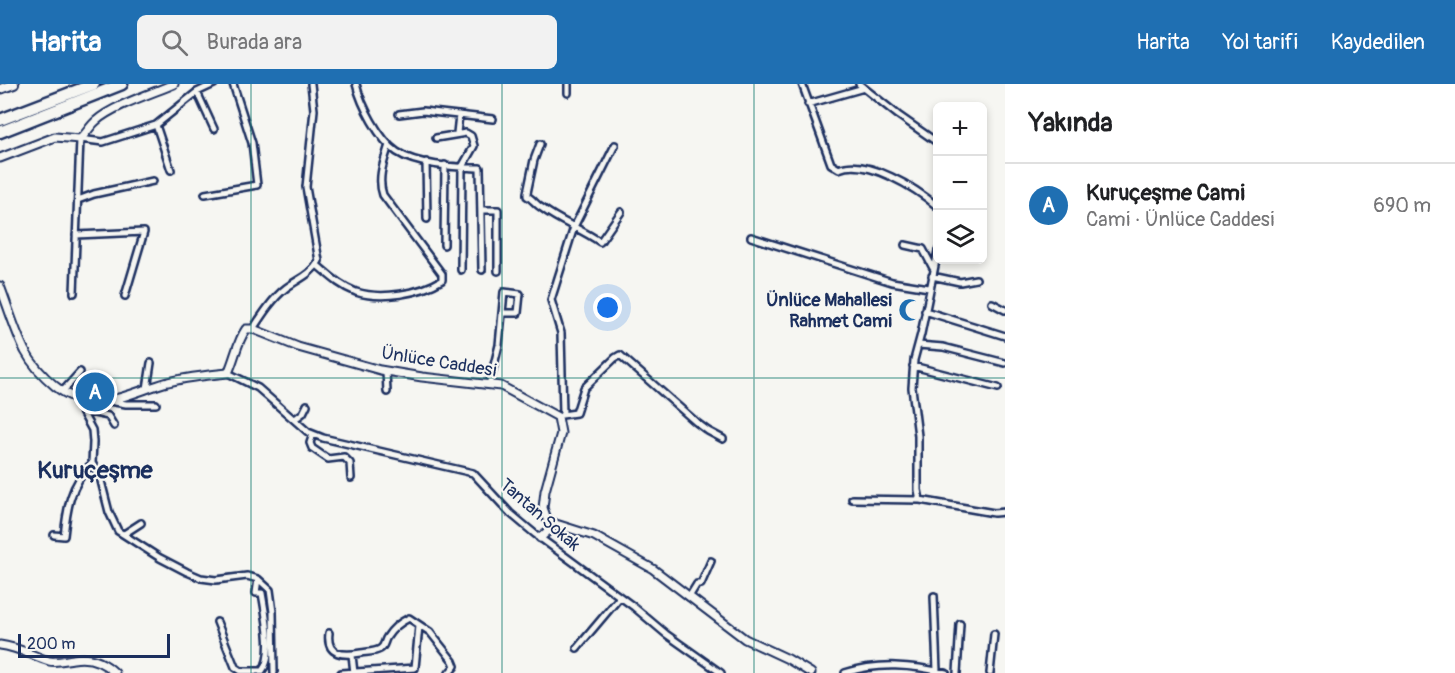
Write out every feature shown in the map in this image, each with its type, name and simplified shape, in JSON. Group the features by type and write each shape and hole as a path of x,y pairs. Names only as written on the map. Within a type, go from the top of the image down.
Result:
{"highway":[{"path":"0,120 94,84"},
{"path":"0,132 122,84"}],"main road":[{"path":"0,89 14,84"}],"street":[{"path":"74,293 80,139 95,121 112,110 174,84"},
{"path":"0,158 55,137 103,142 156,124 197,92 214,84"},
{"path":"205,194 257,184 252,142 233,84"},
{"path":"107,401 147,388 190,378 228,373 246,329 253,329 286,288 303,278 317,265 318,248 306,187 314,110 312,84"},
{"path":"356,84 366,112 395,151 426,162 480,168 482,270"},
{"path":"568,84 568,93"},
{"path":"802,84 831,164 839,169 848,165 894,177 933,204"},
{"path":"808,104 862,86 933,138"},
{"path":"197,92 214,129"},
{"path":"399,114 423,111 493,119"},
{"path":"456,133 459,115"},
{"path":"156,124 171,170"},
{"path":"436,138 466,133 471,136 474,146 462,167 461,270"},
{"path":"540,144 530,174 527,196 540,208 584,230 600,242 621,212"},
{"path":"317,265 336,282 363,294 405,294 428,288 442,280 442,274 383,195 381,172 389,145"},
{"path":"615,145 574,227 551,300 561,333 561,433 545,491 543,508 547,519 594,536 653,569 745,639 788,658 811,673"},
{"path":"426,162 427,219"},
{"path":"444,245 445,165"},
{"path":"78,200 153,180"},
{"path":"481,210 498,210 498,272"},
{"path":"76,235 144,232 125,296"},
{"path":"751,237 892,282 929,288"},
{"path":"905,245 923,249 933,273 960,282 976,279"},
{"path":"920,500 918,436 912,388 914,366 935,264"},
{"path":"0,286 25,350 34,365 63,392 75,399 93,402 156,404"},
{"path":"489,385 499,345 502,313 504,292 520,294 518,313 502,313"},
{"path":"992,303 1005,310"},
{"path":"925,311 1005,336"},
{"name":"Ünlüce Caddesi","path":"253,329 298,347 386,371 501,386 561,416"},
{"path":"918,345 943,347 1005,363"},
{"path":"561,416 576,413 584,388 621,355 696,422 723,439"},
{"path":"147,388 151,363"},
{"path":"914,366 998,388"},
{"path":"386,371 387,392"},
{"path":"63,392 80,372"},
{"name":"Tantan Sokak","path":"228,373 258,388 313,434 337,443 375,449 472,473 510,513 540,538 721,673"},
{"path":"75,399 92,430 92,463 100,477 109,512 118,531 160,558 201,578 216,580 247,576 258,579 270,590 273,612 274,673"},
{"path":"295,419 303,413 307,405"},
{"path":"81,410 108,416 114,426"},
{"path":"313,434 310,443 312,448 328,459 345,457"},
{"path":"347,445 345,457 350,463 351,478"},
{"path":"54,535 64,536 70,497 83,471 92,463"},
{"path":"852,499 920,500 994,513 1005,512"},
{"path":"124,534 141,523"},
{"path":"540,538 556,524"},
{"path":"688,597 697,584 701,584 711,561"},
{"path":"217,622 236,667 241,671 262,671 268,658 268,638 262,593 256,593 255,588 258,579"},
{"path":"934,596 937,671"},
{"path":"577,648 620,597"},
{"path":"329,633 328,642 331,649 338,653 351,655 380,650 389,634 409,618 430,632 453,661 455,666 449,673"},
{"path":"957,673 960,624"},
{"path":"341,673 415,668 419,626"},
{"path":"990,673 994,634"},
{"path":"0,645 51,661 61,662 85,657 97,660 115,673"},
{"path":"351,655 354,673"},
{"path":"845,673 876,665 898,665 946,673"}],"place":[{"name":"Ünlüce Mahallesi Rahmet Cami","path":"910,310"},
{"name":"Kuruçeşme Cami","path":"95,392"}],"district":[{"name":"Kuruçeşme","path":"95,470"}]}
